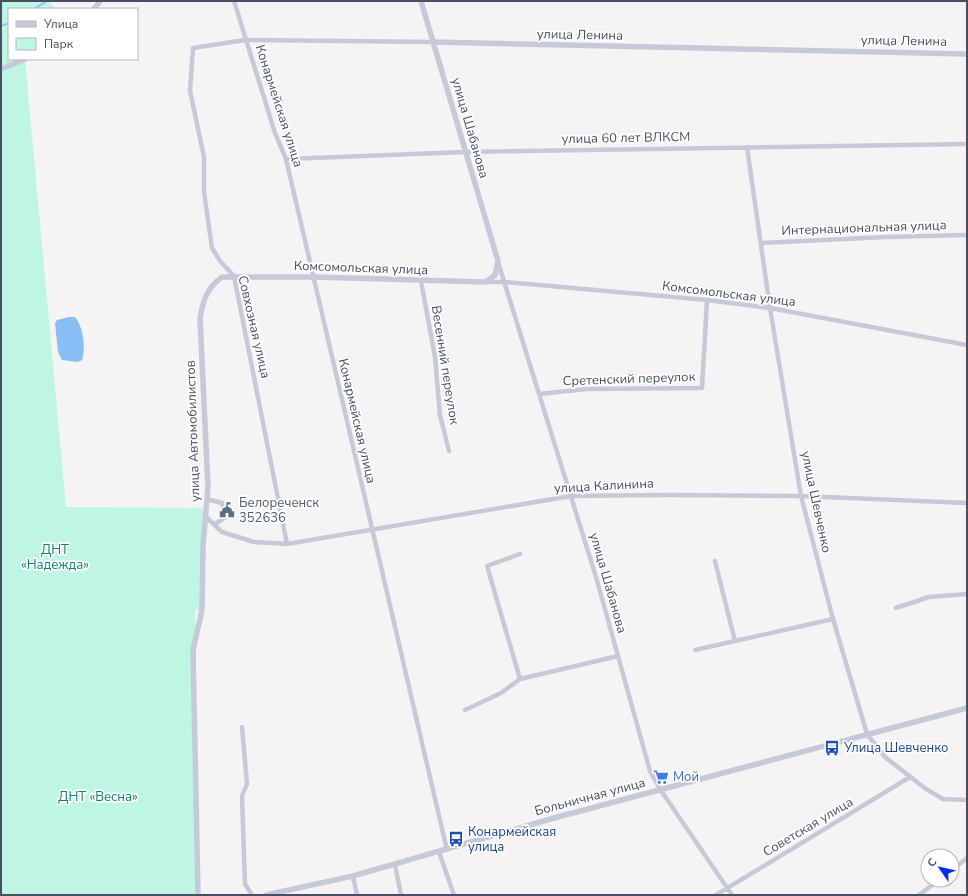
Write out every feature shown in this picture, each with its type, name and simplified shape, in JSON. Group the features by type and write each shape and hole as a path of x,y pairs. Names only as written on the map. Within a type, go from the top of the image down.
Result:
{"street":[{"name":"Конармейская улица","path":"234,1 275,133 286,159 371,530 447,850"},
{"name":"улица Шабанова","path":"421,1 498,261 506,282 596,577 650,771 660,789 732,895"},
{"name":"улица Ленина","path":"193,48 245,40 433,42 967,54"},
{"name":"Совхозная улица","path":"193,48 190,91 204,158 204,192 212,248 220,261 234,276 288,544"},
{"path":"1,69 23,60"},
{"name":"улица 60 лет ВЛКСМ","path":"286,159 465,152 967,144"},
{"name":"улица Шевченко","path":"746,147 770,308 801,496 833,619 867,734 885,757 910,777 943,799 967,800"},
{"name":"Интернациональная улица","path":"761,243 967,235"},
{"name":"улица Шабанова","path":"486,282 495,276 498,261"},
{"name":"Комсомольская улица","path":"234,276 506,282 706,300 770,308 967,345"},
{"name":"улица Автомобилистов","path":"198,895 193,650 202,610 203,546 208,487 200,318 203,300 209,289 222,277 234,276"},
{"name":"Весенний переулок","path":"421,281 435,357 440,415 449,451"},
{"name":"Сретенский переулок","path":"540,394 587,389 702,388 706,300"},
{"name":"улица Калинина","path":"205,516 222,532 254,542 288,544 571,496 801,496 967,503"},
{"path":"207,499 222,503 226,517 215,524"},
{"path":"520,554 487,566 520,679"},
{"path":"715,561 735,641"},
{"path":"896,608 929,597 967,594"},
{"path":"695,650 833,619"},
{"path":"465,710 501,693 520,679 618,656"},
{"name":"Больничная улица","path":"266,895 277,894 395,865 660,789 967,708"},
{"path":"242,727 247,784 242,796 245,884 252,895"},
{"name":"Советская улица","path":"716,895 910,777"},
{"path":"439,852 454,895"},
{"path":"395,865 401,895"},
{"path":"353,876 357,895"},
{"path":"919,895 928,888"}],"green space":[{"path":"1,1 49,1 54,8 8,8 8,60 18,60 1,67"},
{"path":"25,60 66,507 203,508 200,610 195,610 197,895 1,895 1,70"}],"water":[{"path":"75,317 82,332 84,350 82,360 78,362 62,360 58,352 55,323 57,320"}],"waterway":[{"path":"36,8 47,1"},
{"path":"1,26 8,23"}],"place":[{"name":"Белореченск 352636","path":"227,510"},
{"name":"Улица Шевченко","path":"832,748"},
{"name":"Мой","path":"661,777"},
{"name":"Конармейская улица","path":"456,839"}],"park label":[{"name":"ДНТ «Надежда»","path":"55,558"},
{"name":"ДНТ «Весна»","path":"98,797"}]}
